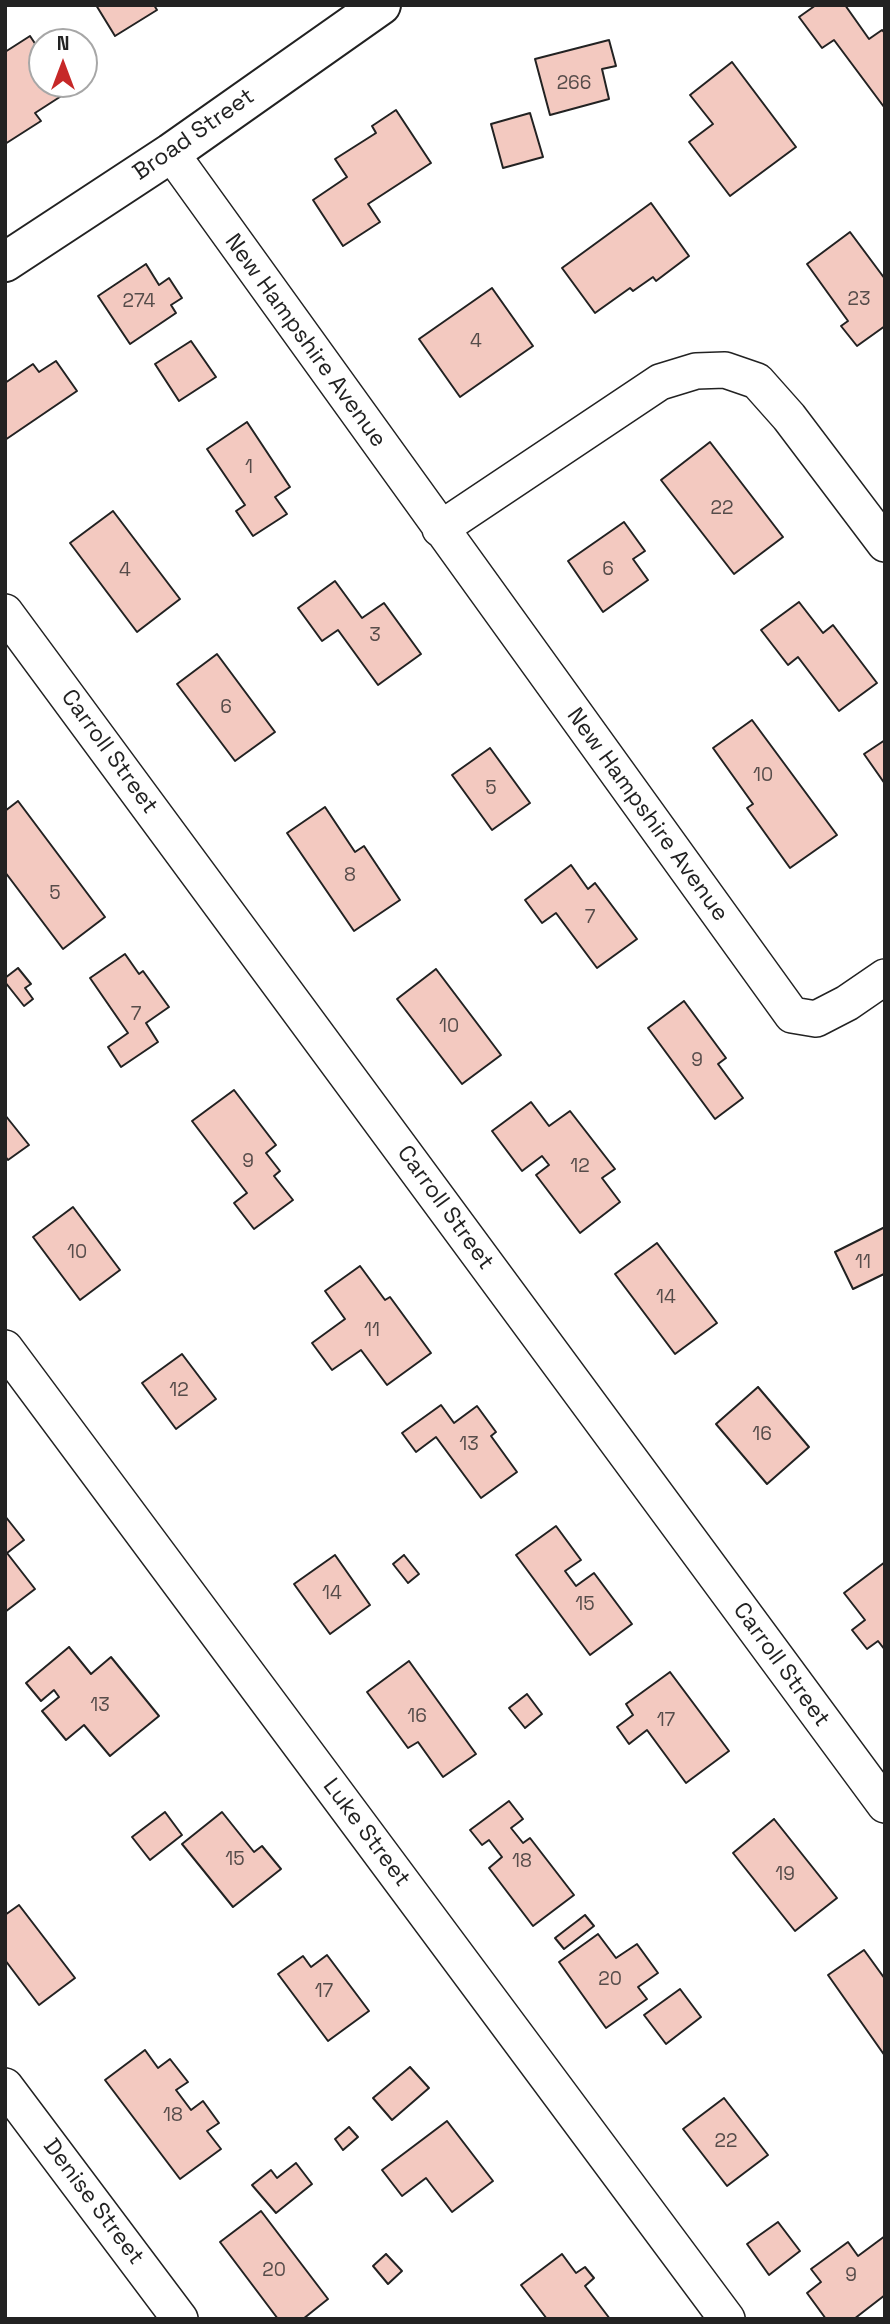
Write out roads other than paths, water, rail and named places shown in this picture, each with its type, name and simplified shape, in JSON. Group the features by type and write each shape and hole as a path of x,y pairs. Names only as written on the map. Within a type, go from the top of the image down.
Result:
{"main road":[{"name":"Broad Street","path":"5,262 171,153 381,5"}],"street":[{"name":"New Hampshire Avenue","path":"171,153 792,1015 816,1019 848,1003 885,977"},
{"path":"440,529 660,382 696,372 725,370 757,381 789,416 885,544"},
{"name":"Carroll Street","path":"5,612 872,1761 885,1805"},
{"name":"Luke Street","path":"5,1348 727,2319"},
{"name":"Denise Street","path":"5,2086 180,2319"}]}
